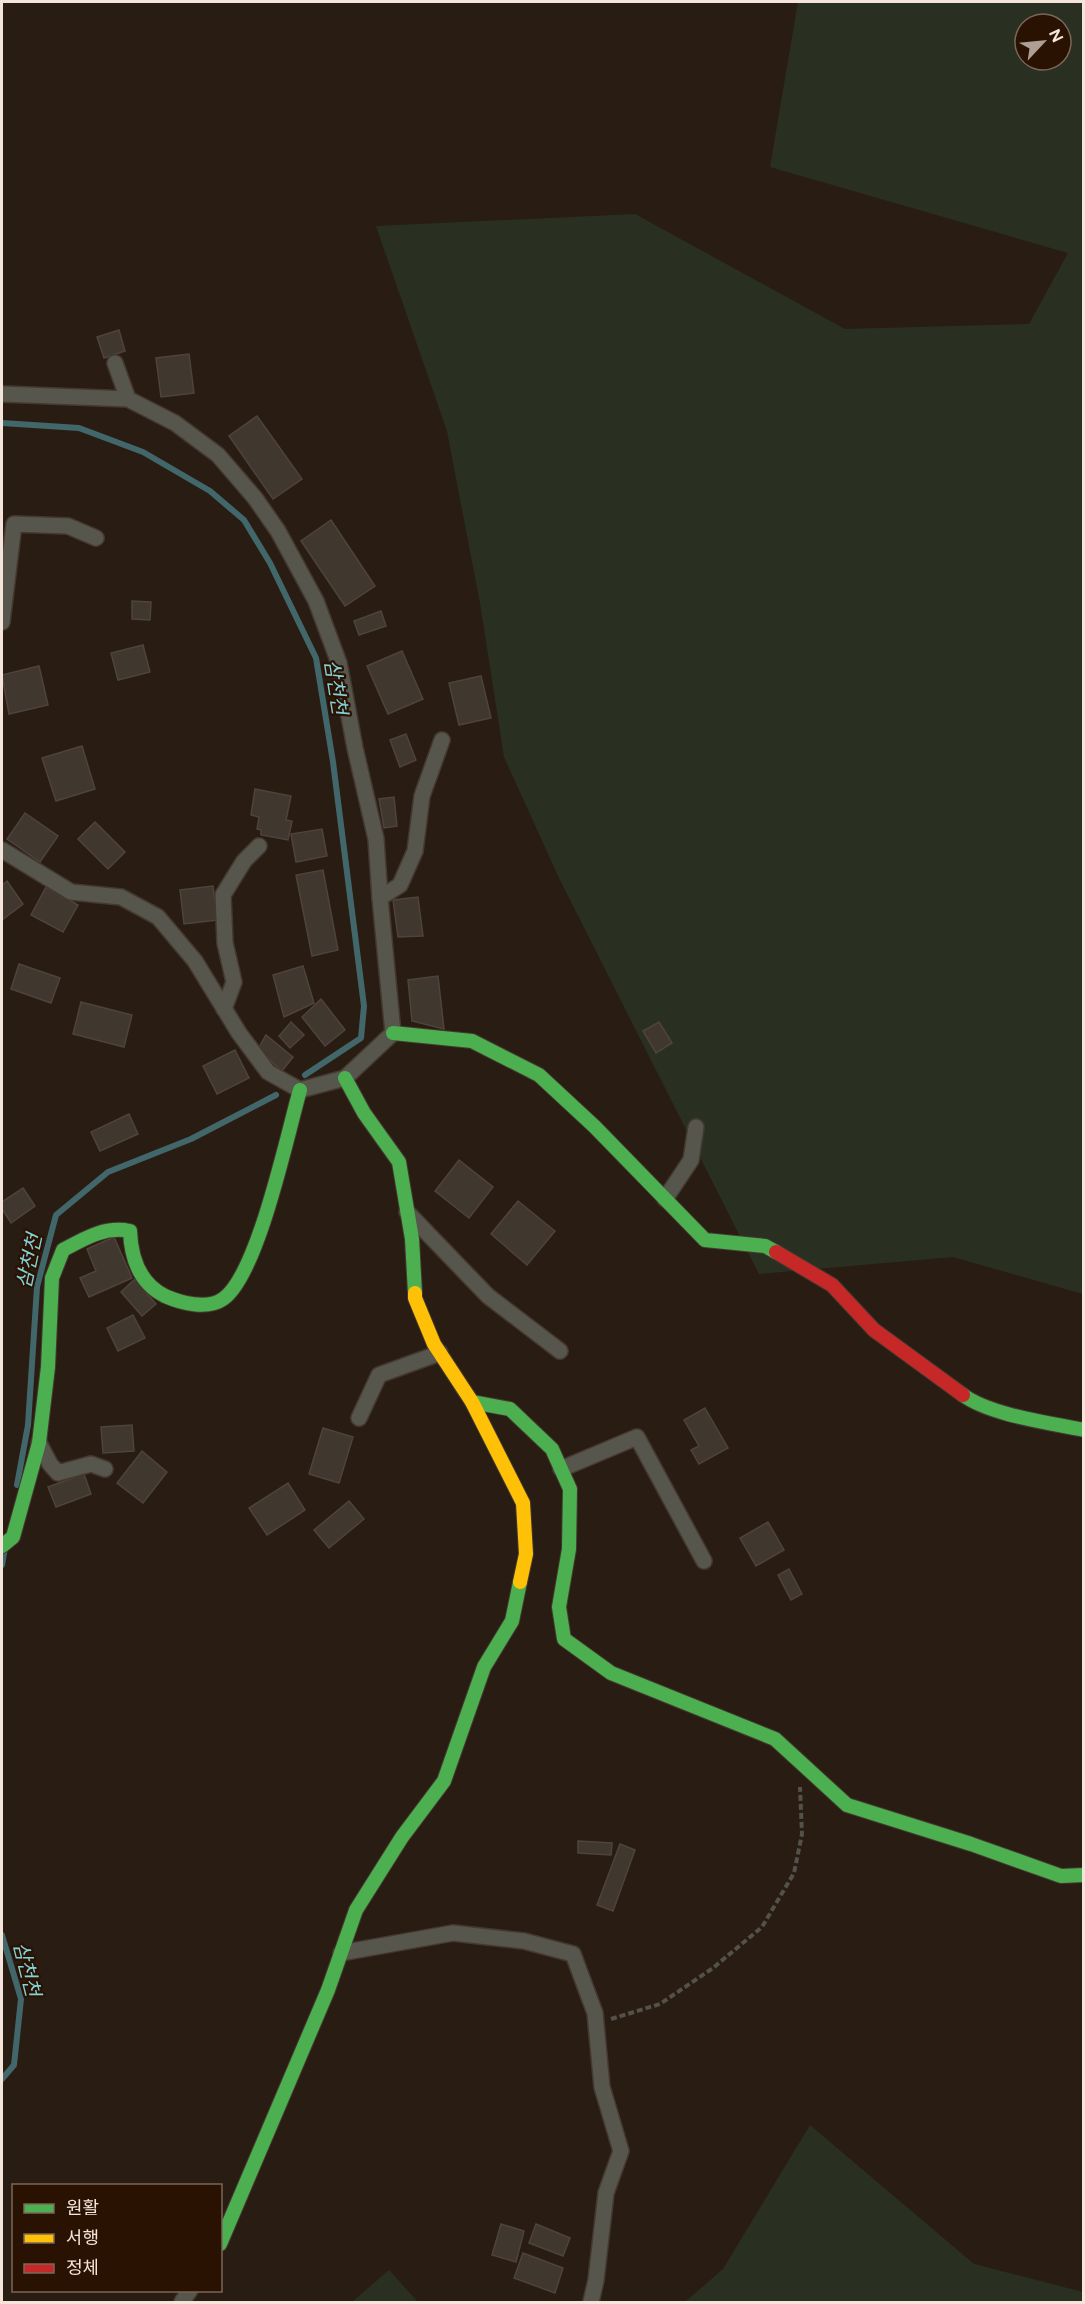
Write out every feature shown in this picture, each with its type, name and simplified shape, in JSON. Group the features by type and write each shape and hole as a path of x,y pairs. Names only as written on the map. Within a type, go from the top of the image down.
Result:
{"street":[{"path":"115,363 128,399"},
{"path":"2,394 128,399 175,423 218,455 255,498 278,531 316,602 339,663 355,748 376,839 393,1033"},
{"path":"2,622 14,524 68,526 96,538"},
{"path":"380,898 400,885 416,851 423,796 442,740"},
{"path":"224,1008 234,982 225,943 223,895 244,861 259,846"},
{"path":"2,850 71,892 121,897 158,917 195,961 239,1033 268,1072 300,1090 345,1078 393,1033 472,1041 539,1075 594,1127 705,1240 765,1246 832,1285 874,1330 973,1403 1030,1419 1083,1430"},
{"path":"222,2239 310,2033 356,1910 402,1837 444,1781 484,1667 512,1620 526,1554 523,1503 472,1402 434,1344 415,1298 412,1239 399,1162 364,1113 345,1078"},
{"path":"2,1546 13,1538 39,1443 48,1367 52,1278 63,1250 94,1234 118,1227 130,1231 129,1248 142,1278 155,1292 193,1304 210,1305 225,1298 246,1268 257,1244 300,1090"},
{"path":"665,1199 691,1160 696,1127"},
{"path":"407,1212 488,1296 560,1351"},
{"path":"359,1418 380,1375 440,1353"},
{"path":"472,1402 510,1409 552,1449 570,1490 569,1549 559,1607 564,1639 611,1673 775,1739 847,1805 971,1844 1060,1876 1083,1875"},
{"path":"561,1469 637,1437 704,1560"},
{"path":"39,1443 50,1464 58,1473 91,1464 105,1469"},
{"path":"341,1953 453,1933 524,1941 573,1954 596,2013 602,2087 621,2151 606,2193 596,2280 591,2302"}],"path":[{"path":"596,2024 660,2004 713,1968 762,1927 794,1873 802,1834 799,1806 800,1762"}],"green space":[{"path":"798,2 1083,2 1083,1294 953,1257 759,1274 559,878 504,757 480,603 447,431 376,226 635,214 845,329 1029,324 1068,253 770,167"},
{"path":"810,2125 974,2264 1083,2292 1083,2302 685,2302 723,2269"},
{"path":"389,2270 418,2302 352,2302"}],"building":[{"path":"119,330 125,351 104,358 97,337"},
{"path":"189,354 194,393 161,397 156,358"},
{"path":"257,416 302,479 273,499 229,436"},
{"path":"331,520 375,586 345,606 301,541"},
{"path":"132,601 151,602 150,620 132,619"},
{"path":"381,611 386,626 359,635 354,621"},
{"path":"143,645 150,672 118,680 111,653"},
{"path":"402,651 423,699 388,714 367,666"},
{"path":"39,666 48,705 9,714 2,675"},
{"path":"481,676 491,718 459,725 449,683"},
{"path":"406,734 416,760 400,767 390,740"},
{"path":"82,746 95,789 56,801 42,758"},
{"path":"255,789 291,796 286,820 292,821 288,840 261,835 261,830 257,829 259,817 251,815"},
{"path":"394,797 397,826 384,828 379,799"},
{"path":"25,813 58,836 40,862 7,839"},
{"path":"95,822 125,852 108,869 78,839"},
{"path":"322,829 327,856 296,862 291,834"},
{"path":"323,870 338,950 312,956 296,875"},
{"path":"7,881 23,904 2,920 2,885"},
{"path":"213,886 217,920 184,924 180,890"},
{"path":"46,887 78,905 63,932 31,915"},
{"path":"418,897 423,936 398,937 393,900"},
{"path":"19,964 60,978 51,1003 11,989"},
{"path":"303,966 314,1003 284,1017 273,975"},
{"path":"438,976 444,1029 412,1021 408,980"},
{"path":"321,999 345,1030 325,1046 302,1017"},
{"path":"81,1002 132,1015 124,1047 73,1034"},
{"path":"291,1022 304,1035 290,1048 279,1036"},
{"path":"659,1022 672,1043 656,1053 643,1031"},
{"path":"266,1035 293,1057 282,1071 258,1049"},
{"path":"235,1050 249,1078 217,1094 203,1066"},
{"path":"129,1114 138,1134 100,1151 91,1132"},
{"path":"459,1160 493,1187 469,1218 435,1191"},
{"path":"23,1188 35,1206 11,1223 2,1209 2,1202"},
{"path":"518,1201 555,1231 527,1265 491,1234"},
{"path":"114,1237 132,1278 89,1297 80,1278 96,1271 87,1249"},
{"path":"135,1279 156,1304 142,1316 121,1292"},
{"path":"133,1315 145,1338 118,1351 107,1328"},
{"path":"705,1408 728,1448 699,1464 691,1450 699,1446 684,1420"},
{"path":"132,1425 134,1451 103,1453 101,1427"},
{"path":"323,1428 353,1437 339,1483 309,1474"},
{"path":"142,1451 167,1472 143,1503 117,1483"},
{"path":"84,1474 91,1494 56,1507 48,1487"},
{"path":"288,1483 305,1510 267,1535 249,1508"},
{"path":"349,1501 364,1519 329,1548 314,1530"},
{"path":"768,1522 784,1550 756,1566 740,1538"},
{"path":"789,1569 802,1594 791,1600 778,1575"},
{"path":"578,1841 612,1843 611,1855 578,1853"},
{"path":"620,1844 635,1850 613,1911 597,1905"},
{"path":"501,2224 524,2231 516,2262 492,2255"},
{"path":"536,2224 570,2238 563,2256 529,2243"},
{"path":"523,2253 563,2268 555,2293 514,2278"}],"waterway":[{"name":"삼천천","path":"2,423 79,428 143,452 210,491 244,520 270,563 316,658 333,762 364,1006 361,1038 305,1075"},
{"name":"삼천천","path":"17,1485 28,1425 37,1287 56,1215 108,1172 191,1139 276,1095"},
{"name":"삼천천","path":"2,1565 5,1548"},
{"name":"삼천천","path":"2,1935 21,1999 14,2065 2,2079"}],"traffic: fast":[{"path":"393,1033 472,1041 539,1075 595,1127 705,1240 765,1246 776,1252"},
{"path":"345,1078 364,1113 399,1162 412,1239 415,1293"},
{"path":"2,1546 13,1537 39,1443 48,1367 52,1278 63,1250 87,1237 104,1232 130,1231 132,1251 138,1269 156,1291 171,1299 202,1305 223,1299 236,1285 248,1263 259,1234 270,1202 300,1090"},
{"path":"963,1395 1004,1413 1084,1430"},
{"path":"472,1402 510,1409 552,1449 570,1489 569,1549 559,1607 564,1639 611,1673 775,1739 847,1805 971,1844 1061,1876 1084,1875"},
{"path":"222,2239 328,1990 356,1910 402,1837 444,1781 484,1667 512,1621 520,1582"}],"traffic: slow":[{"path":"415,1293 434,1344 472,1402 523,1503 526,1554 520,1582"}],"traffic: jam":[{"path":"776,1252 832,1285 874,1330 963,1395"}]}
